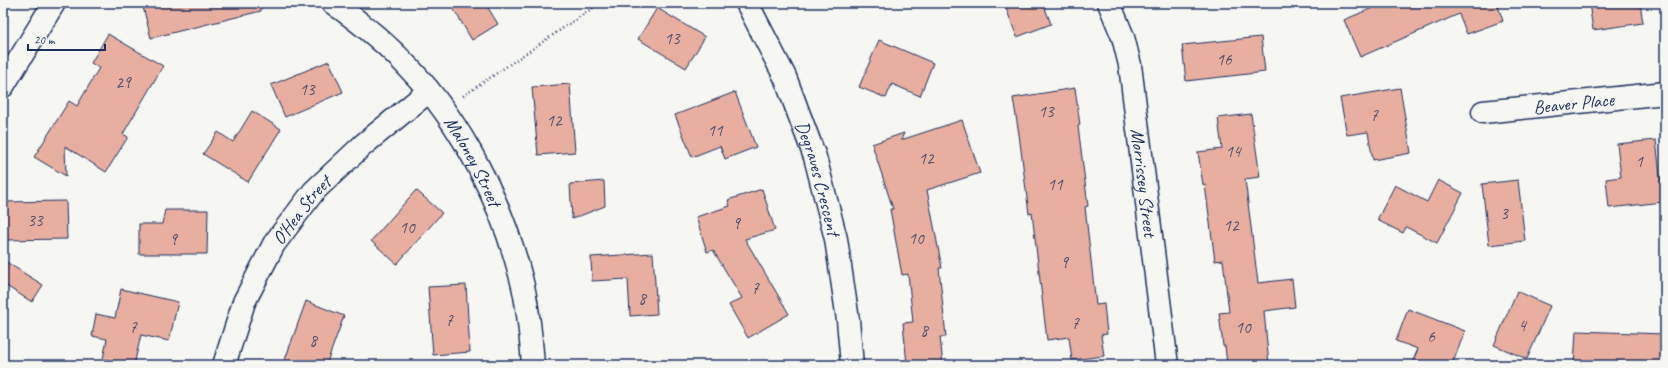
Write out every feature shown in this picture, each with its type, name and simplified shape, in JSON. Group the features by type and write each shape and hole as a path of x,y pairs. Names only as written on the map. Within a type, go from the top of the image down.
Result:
{"street":[{"path":"3,86 54,3"},
{"name":"Maloney Street","path":"333,3 363,24 409,67 443,110 486,182 500,213 521,278 533,365"},
{"name":"Degraves Crescent","path":"747,3 785,77 815,157 836,239 848,320 852,365"},
{"name":"Morrissey Street","path":"1110,3 1123,37 1130,65 1167,365"},
{"name":"O'Hea Street","path":"224,365 244,302 274,244 314,192 363,145 429,91"},
{"name":"Beaver Place","path":"1483,112 1665,94"}],"path":[{"path":"443,110 600,3"}],"building":[{"path":"142,3 260,3 261,11 151,38"},
{"path":"450,3 485,3 498,24 472,40"},
{"path":"1004,3 1043,3 1051,24 1017,37"},
{"path":"1384,3 1497,3 1503,21 1467,34 1459,14 1360,57 1344,20"},
{"path":"1589,3 1640,3 1643,23 1593,30"},
{"path":"657,8 705,37 686,68 638,39"},
{"path":"108,34 163,66 123,134 128,137 106,172 65,146 66,176 34,157 69,101 77,106 99,68 91,63"},
{"path":"1261,37 1265,72 1186,81 1182,45"},
{"path":"879,40 933,63 920,96 892,84 886,98 859,87"},
{"path":"329,61 343,92 285,117 271,85"},
{"path":"570,84 575,152 538,155 532,87"},
{"path":"1075,88 1088,206 1085,207 1096,305 1104,304 1107,334 1101,335 1104,356 1072,360 1069,337 1047,340 1032,213 1029,214 1013,98"},
{"path":"1400,88 1411,153 1373,160 1368,132 1347,135 1340,98"},
{"path":"735,92 756,147 725,159 720,146 692,157 675,115"},
{"path":"252,111 281,129 248,182 203,154 218,132 233,142"},
{"path":"1251,114 1260,177 1245,179 1258,283 1292,279 1295,307 1264,311 1269,365 1227,365 1219,313 1229,312 1223,260 1215,261 1205,185 1203,185 1198,152 1222,149 1218,118"},
{"path":"962,120 980,173 927,190 942,268 939,268 946,337 940,337 943,365 907,365 903,323 913,322 908,274 902,275 890,209 893,209 872,144 904,133 901,140"},
{"path":"1656,140 1663,202 1609,208 1606,179 1621,177 1617,144"},
{"path":"1438,180 1463,193 1437,243 1406,227 1403,233 1377,220 1395,185 1427,202"},
{"path":"1518,180 1525,241 1489,245 1482,184"},
{"path":"604,181 605,206 572,219 570,184"},
{"path":"762,189 775,230 745,239 789,314 748,338 729,305 742,298 713,250 707,252 696,217 730,206 728,200"},
{"path":"416,190 442,213 397,264 371,241"},
{"path":"66,201 67,239 3,240 3,202"},
{"path":"165,210 208,210 207,254 139,254 139,224 162,224"},
{"path":"653,253 657,314 630,316 628,279 592,281 591,257"},
{"path":"3,260 43,285 32,302 3,284"},
{"path":"466,285 470,352 433,355 428,287"},
{"path":"121,289 178,302 169,341 141,335 134,365 103,359 107,339 92,336 96,314 115,318"},
{"path":"1517,291 1550,306 1527,359 1494,345"},
{"path":"306,301 344,316 326,365 283,365"},
{"path":"1408,309 1465,331 1452,365 1411,365 1418,349 1396,341"},
{"path":"1576,331 1665,334 1665,365 1574,365"}]}
